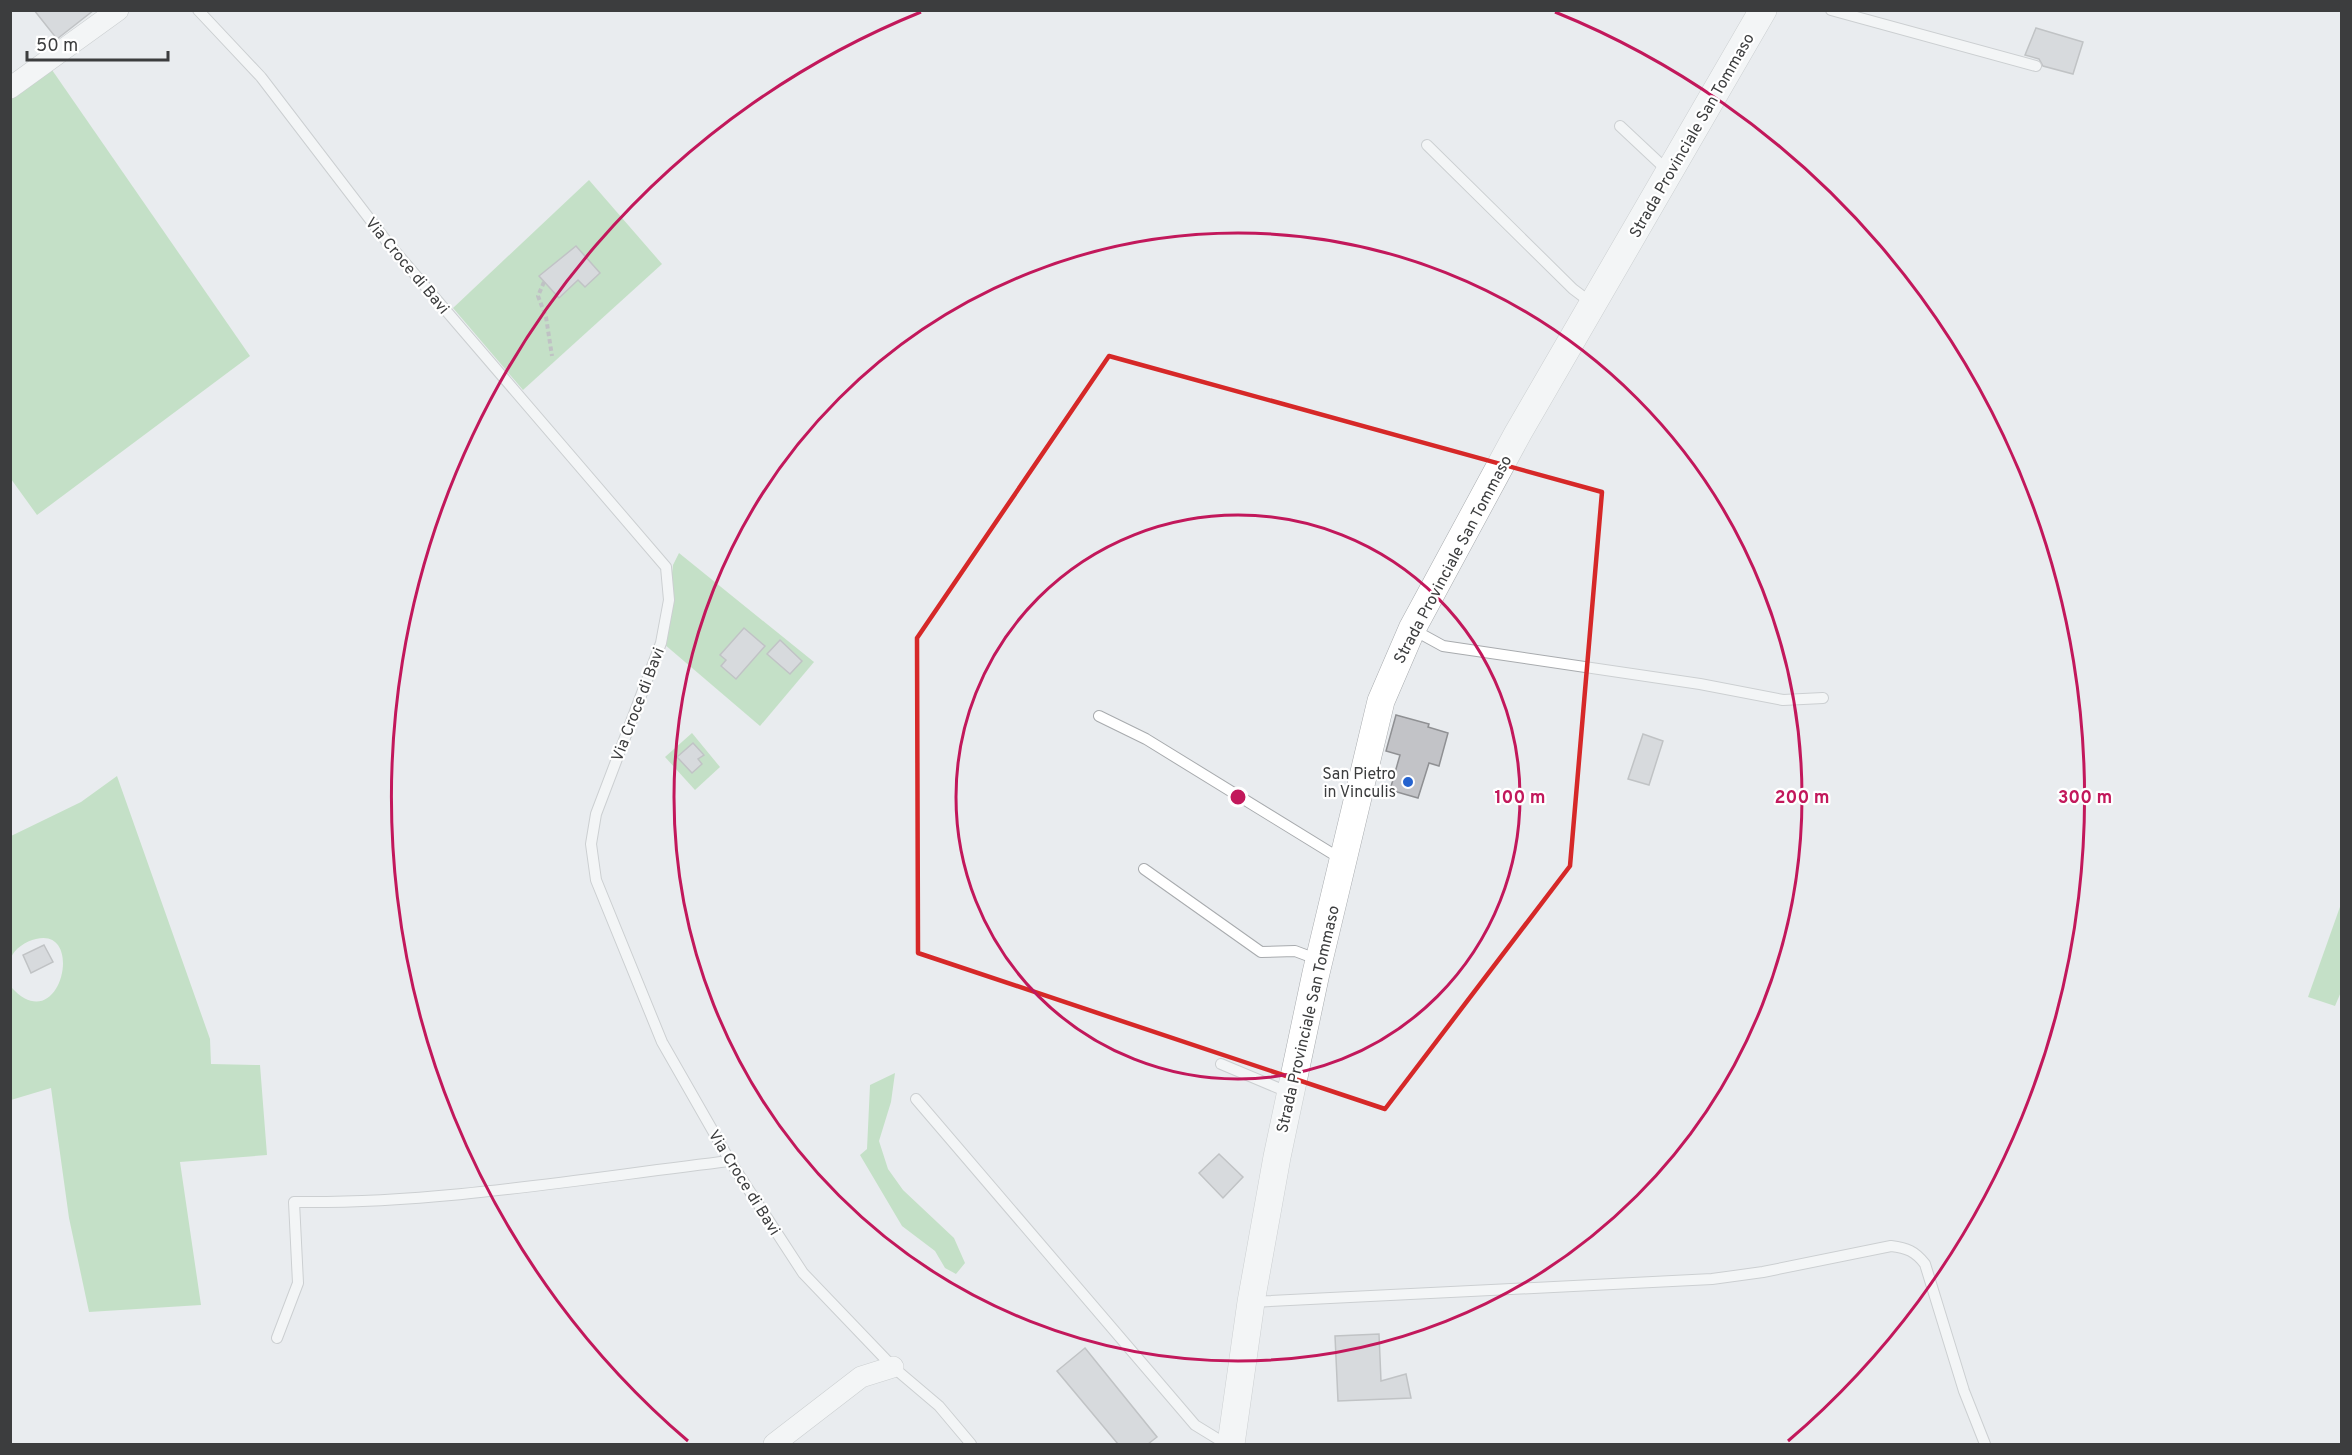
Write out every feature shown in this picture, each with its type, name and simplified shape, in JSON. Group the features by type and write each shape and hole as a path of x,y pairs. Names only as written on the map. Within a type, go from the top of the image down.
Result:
{"street":[{"path":"10,88 118,10"},
{"name":"Strada Provinciale San Tommaso","path":"1231,1444 1251,1302 1290,1093 1381,701 1412,629 1518,433 1763,10"},
{"path":"774,1444 861,1377 893,1367"}],"lane":[{"name":"Via Croce di Bavi","path":"198,10 261,77 388,243 666,567 669,600 661,643 599,805 591,844 596,880 662,1042 730,1161 803,1273 893,1367 939,1406 971,1444"},
{"path":"1831,10 2036,66"},
{"path":"1620,126 1670,173"},
{"path":"1426,145 1573,289 1593,305"},
{"path":"1412,629 1443,646 1700,684 1783,700 1823,698"},
{"path":"1099,716 1146,739 1343,860"},
{"path":"1144,869 1262,952 1294,951 1320,960"},
{"path":"1221,1064 1290,1093"},
{"path":"916,1099 1195,1425 1226,1444"},
{"path":"277,1338 298,1283 294,1202 337,1203 446,1197 730,1161"},
{"path":"1251,1302 1712,1279 1764,1272 1891,1246 1906,1248 1916,1252 1924,1264 1964,1391 1984,1444"}],"path":[{"path":"544,282 538,296 546,317 552,356"}],"highlighted area":[{"path":"1109,356 1602,492 1570,866 1385,1109 918,953 917,638"}],"green space":[{"path":"50,67 250,356 37,515 11,479 11,97"},
{"path":"589,180 662,264 523,390 453,308"},
{"path":"679,553 814,662 760,726 664,644 673,565"},
{"path":"692,733 720,767 695,790 665,757"},
{"path":"117,776 210,1039 211,1064 260,1065 267,1155 180,1162 201,1305 89,1312 69,1218 51,1088 11,1100 11,987 28,1000 43,1000 54,992 61,978 63,963 60,949 51,940 36,939 28,942 11,958 11,836 81,802"},
{"path":"2341,904 2341,992 2335,1006 2308,997"},
{"path":"895,1073 891,1102 879,1141 888,1169 903,1190 954,1238 965,1263 956,1274 945,1268 935,1251 902,1226 860,1155 867,1149 870,1085"}],"building":[{"path":"34,10 94,10 57,39"},
{"path":"2036,28 2083,42 2073,74 2043,66 2039,59 2025,55"},
{"path":"576,246 600,273 585,287 578,280 559,298 539,276"},
{"path":"744,628 765,646 736,679 721,666 726,660 720,655"},
{"path":"780,640 802,661 790,674 767,654"},
{"path":"1396,715 1429,724 1428,727 1448,733 1439,766 1429,763 1418,798 1390,790 1400,755 1386,751"},
{"path":"1643,734 1663,741 1649,785 1628,779"},
{"path":"693,743 704,755 698,759 702,764 692,773 677,757"},
{"path":"44,945 53,962 31,973 23,955"},
{"path":"1219,1154 1243,1177 1223,1198 1199,1173"},
{"path":"1379,1334 1381,1381 1406,1374 1411,1398 1338,1401 1335,1336"},
{"path":"1085,1348 1157,1437 1148,1444 1118,1444 1057,1371"}],"place":[{"name":"San Pietro in Vinculis","path":"1408,782"}]}
